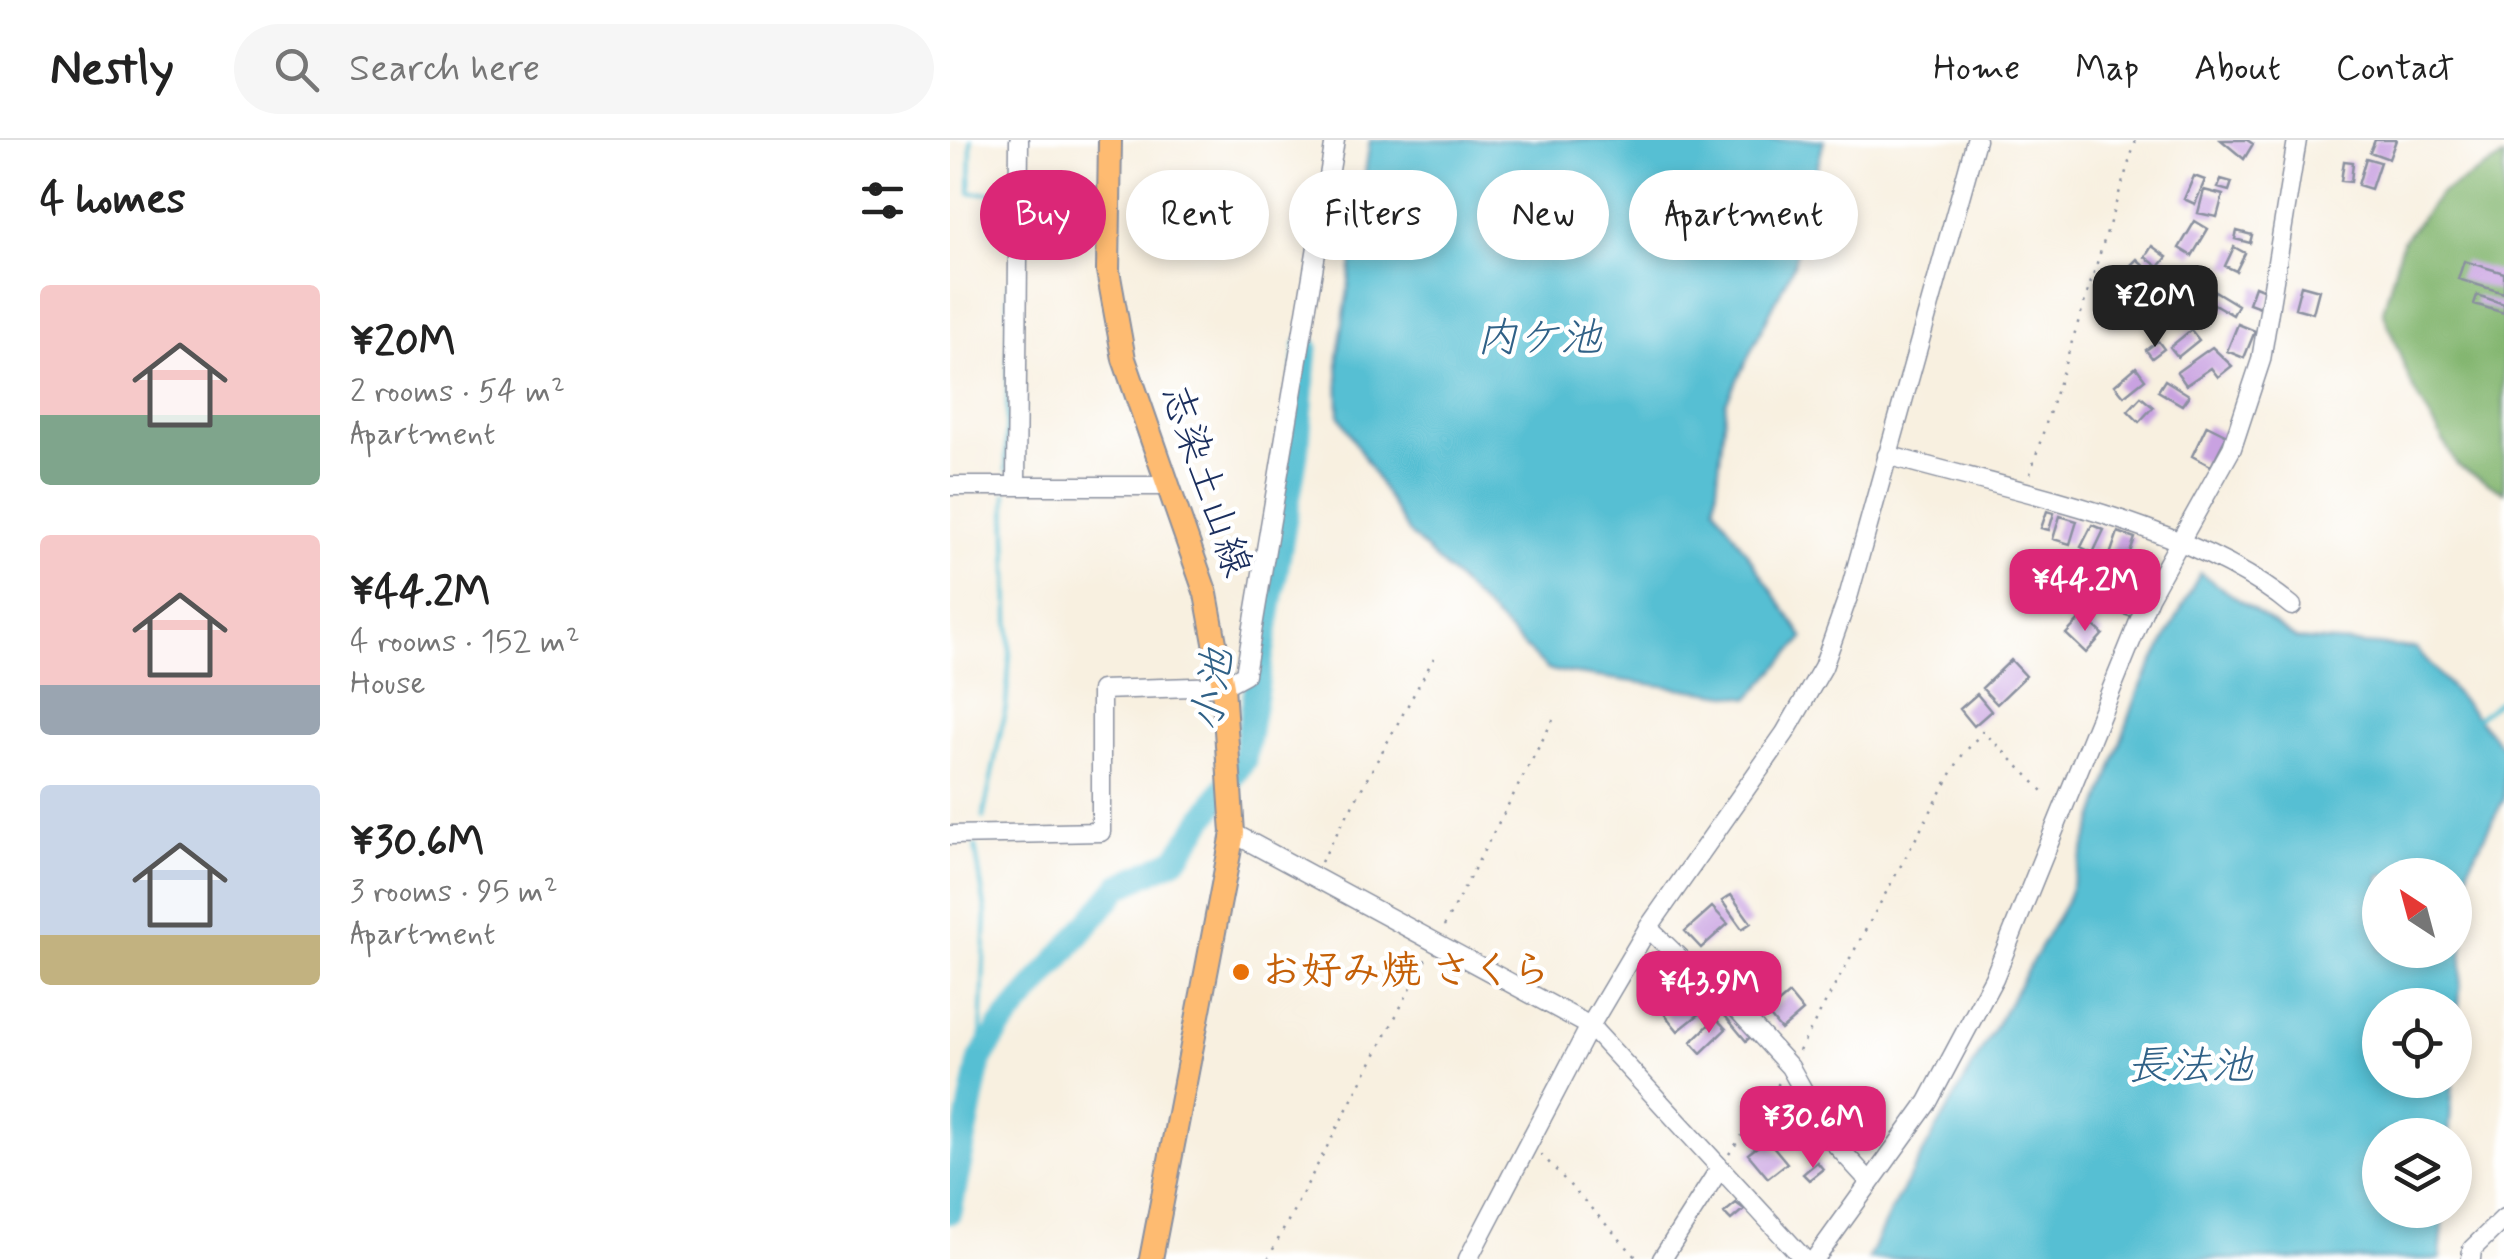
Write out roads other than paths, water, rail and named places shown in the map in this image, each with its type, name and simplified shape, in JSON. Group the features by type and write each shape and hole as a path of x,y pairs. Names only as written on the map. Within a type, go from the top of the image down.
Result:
{"main road":[{"name":"志染土山線","path":"1110,140 1108,271 1124,359 1206,594 1223,686 1233,834 1151,1259"}],"street":[{"path":"1016,484 1019,140"},
{"path":"950,835 1101,832 1101,690 1223,686 1245,674 1335,140"},
{"path":"1468,1259 1590,1026 1648,928 1785,733 1822,666 1849,594 1976,140"},
{"path":"1814,1259 1928,1102 1994,978 2149,597 2232,448 2251,400 2274,293 2282,215 2297,140"},
{"path":"1887,455 2182,540 2260,578 2292,606"},
{"path":"950,486 1168,486"},
{"path":"1233,834 1590,1026 1804,1259"},
{"path":"1648,928 1692,970 1707,976 1790,1067 1829,1137 1870,1182"},
{"path":"1662,1259 1720,1168"},
{"path":"2472,1259 2472,1249 2504,1218"}],"water":[{"name":"内ケ池","path":"1370,140 1824,140 1817,170 1629,170 1629,260 1795,260 1726,402 1715,506 1804,638 1750,698 1548,670 1408,532 1339,415 1338,357 1352,260 1457,260 1457,170 1366,170"},
{"name":"長法池","path":"2200,573 2296,639 2416,648 2504,749 2504,799 2472,860 2362,858 2362,968 2462,968 2460,988 2362,988 2362,1098 2452,1098 2450,1118 2362,1118 2362,1228 2443,1228 2440,1259 1868,1259 1893,1206 2066,902 2138,692"}],"waterway":[{"path":"971,140 970,193 980,193"},
{"path":"1006,470 1009,283"},
{"name":"小池","path":"950,1212 980,1060 999,1029 1120,886 1176,859 1244,760 1298,442 1306,347"},
{"path":"983,818 1006,706 1010,652 1006,494"},
{"path":"2476,719 2504,697"},
{"path":"975,846 986,914 980,1060"}],"place":[{"name":"お好み焼 さくら","path":"1241,972"}]}
